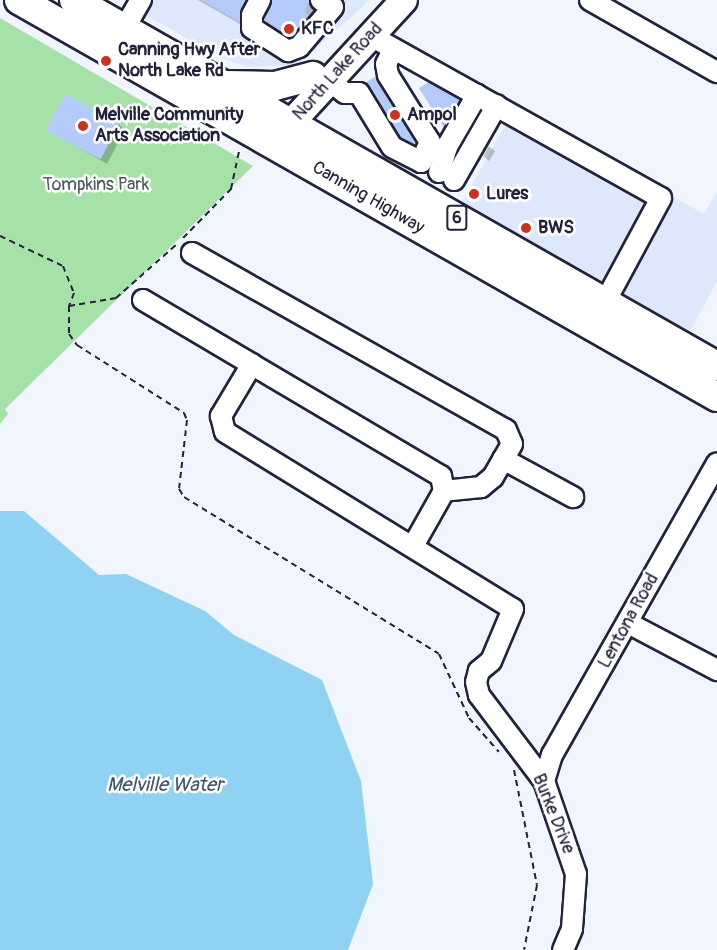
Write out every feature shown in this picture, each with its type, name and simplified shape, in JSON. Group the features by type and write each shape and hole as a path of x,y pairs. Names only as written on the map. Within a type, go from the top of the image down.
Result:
{"highway":[{"name":"Canning Highway","path":"19,0 256,142 717,397"},
{"name":"Canning Highway","path":"74,0 714,366"},
{"path":"223,85 275,86 322,78"}],"main road":[{"name":"North Lake Road","path":"256,142 284,119 390,0"},
{"name":"North Lake Road","path":"322,78 371,36 404,0"}],"street":[{"path":"124,29 141,0"},
{"path":"260,0 252,15 252,28 288,51 299,47 333,7 321,0"},
{"path":"590,0 717,72"},
{"path":"371,36 661,198 605,302"},
{"path":"393,50 386,64 388,75 430,142 421,162"},
{"path":"322,78 345,93 359,93 392,147 446,176"},
{"path":"439,208 446,176 448,145 477,94"},
{"path":"446,176 497,105"},
{"path":"376,172 392,147"},
{"path":"192,254 506,430 512,444 481,487 444,491"},
{"path":"143,300 252,364 441,476 444,491 413,546 225,432 221,416 252,364"},
{"name":"Lentona Road","path":"544,781 552,755 717,463 717,453"},
{"path":"503,459 573,497"},
{"name":"Burke Drive","path":"413,546 513,609 491,661 479,671 476,682 479,695 544,781 576,874 572,928 563,950"},
{"path":"628,623 717,670"}],"path":[{"path":"69,306 116,298 179,241 231,189 256,142"},
{"path":"0,236 63,266 74,293 69,306 69,334 77,345 184,413 187,420 179,489 183,497 439,654 469,718 506,760"},
{"path":"514,768 537,885 524,950"}],"shaded area":[{"path":"152,0 370,0 298,65 248,67 221,58 144,14"},
{"path":"515,108 704,214 717,192 717,281 689,333 462,202"}],"green space":[{"name":"Tompkins Park","path":"0,18 253,166 5,409 8,414 0,424"}],"water":[{"name":"Melville Water","path":"0,511 24,511 99,575 126,574 205,611 234,635 322,680 361,781 373,884 348,950 0,950"}],"building":[{"path":"201,0 246,0 240,22"},
{"name":"KFC","path":"272,0 309,0 305,13 309,15 292,37 264,21"},
{"path":"376,76 416,143 415,146 400,138 365,83"},
{"path":"429,82 460,100 444,128 419,88"},
{"name":"Melville Community Arts Association","path":"65,94 120,123 100,159 46,130"}],"place":[{"name":"KFC","path":"289,29"},
{"name":"Canning Hwy After North Lake Rd","path":"106,61"},
{"name":"Ampol","path":"395,115"},
{"name":"Melville Community Arts Association","path":"83,126"},
{"name":"Lures","path":"474,194"},
{"name":"BWS","path":"526,228"}]}
